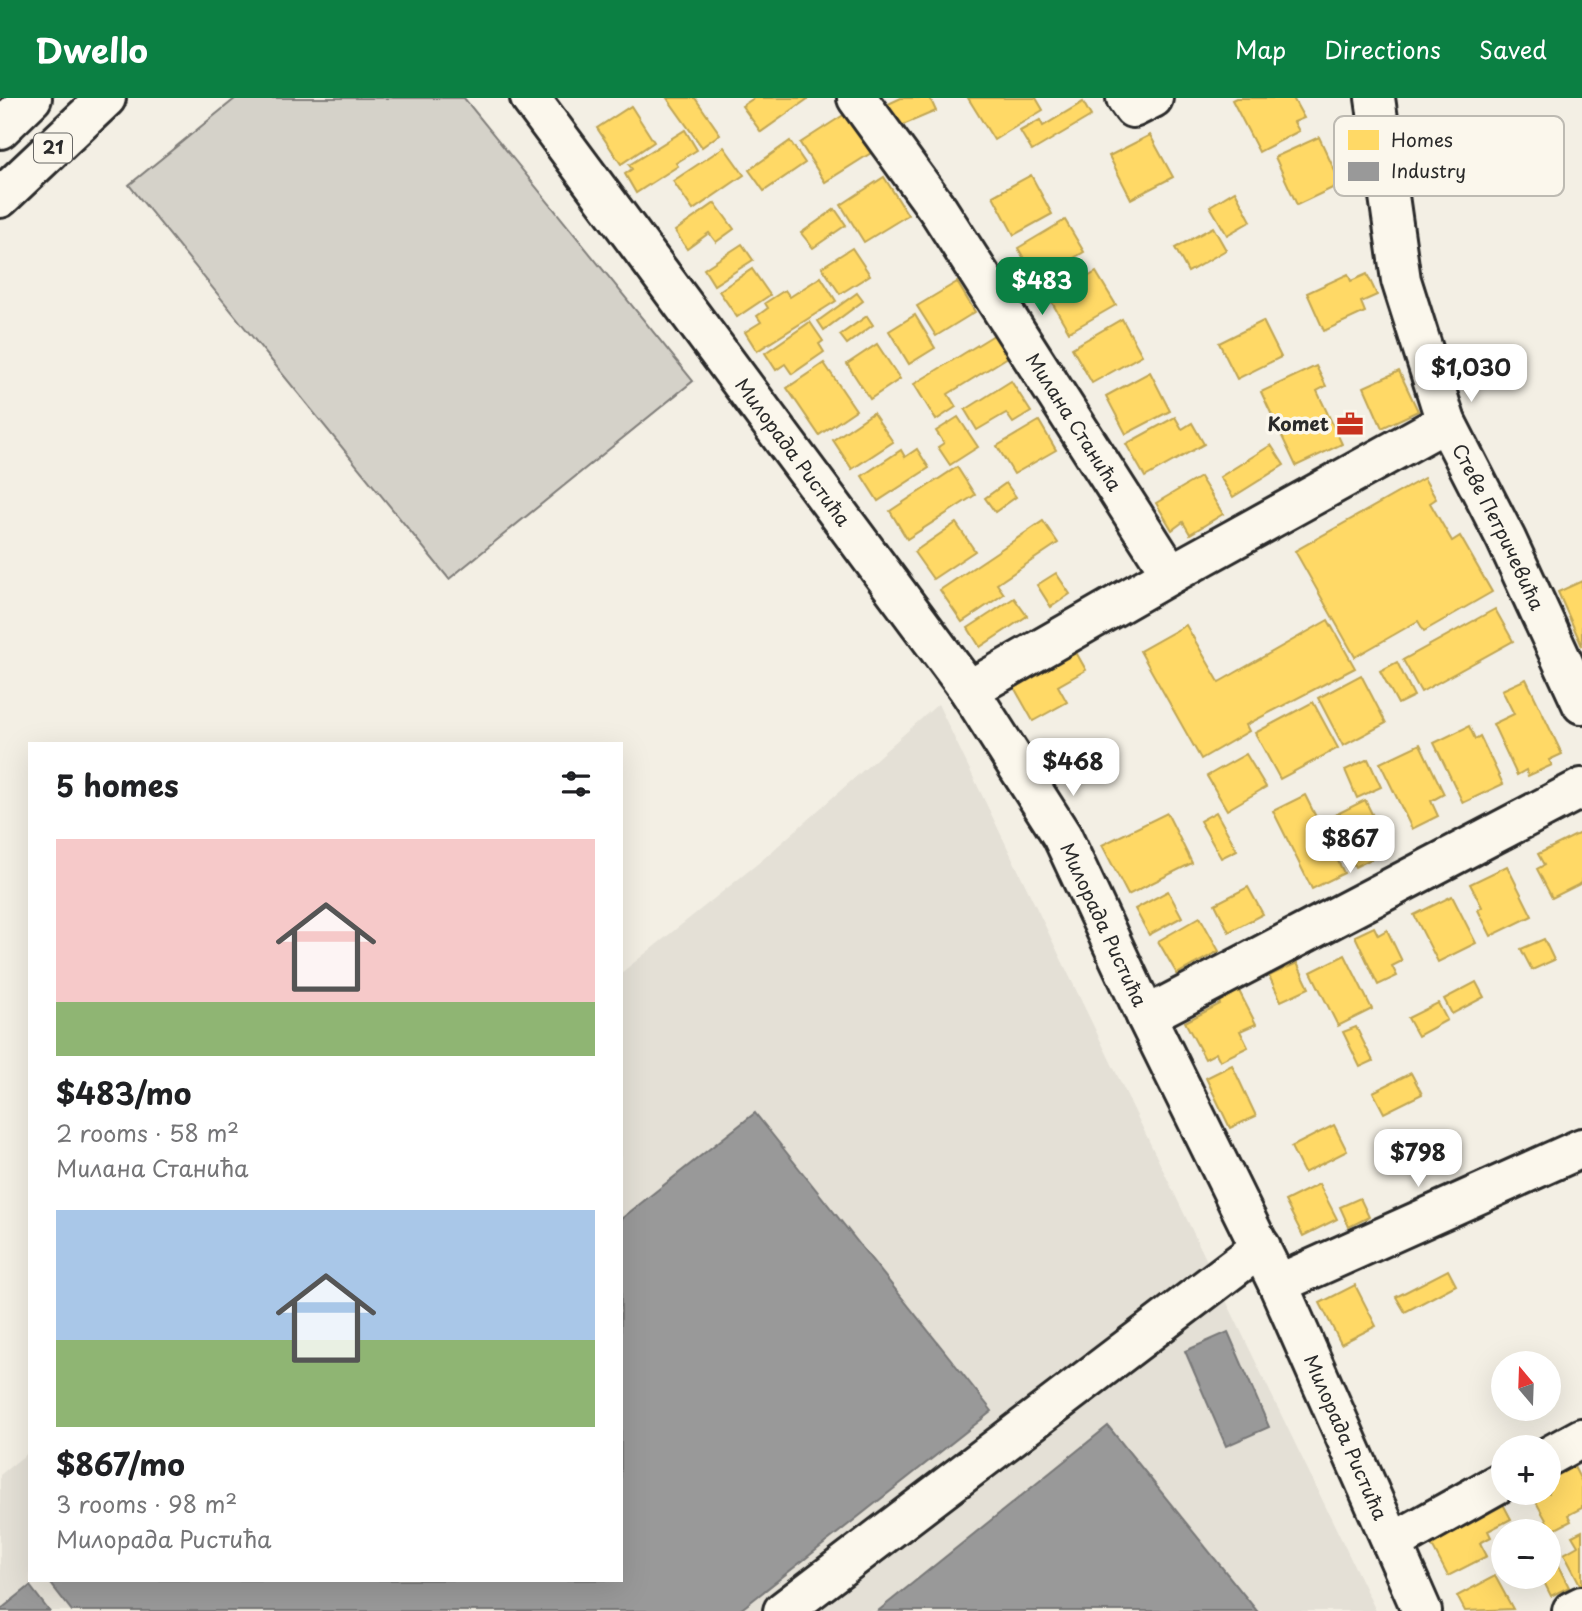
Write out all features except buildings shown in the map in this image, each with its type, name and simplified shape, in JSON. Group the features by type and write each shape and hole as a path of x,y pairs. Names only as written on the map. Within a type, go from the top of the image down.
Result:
{"street":[{"name":"21","path":"0,129 32,98"},
{"name":"21","path":"0,198 106,98"},
{"name":"Милорада Ристића","path":"530,98 969,690 1062,836 1146,1016 1261,1247 1422,1611"},
{"name":"Милана Станића","path":"857,98 939,211 1171,574"},
{"name":"Стеве Петричевића","path":"1375,98 1378,116"},
{"name":"Стеве Петричевића","path":"1389,196 1401,279 1446,422 1506,539 1582,704"},
{"path":"969,690 1171,574 1446,422"},
{"path":"1146,1016 1582,788"},
{"path":"1278,1284 1582,1148"},
{"path":"783,1611 1261,1247"},
{"path":"1561,1449 1582,1437"},
{"path":"1392,1542 1491,1488"},
{"path":"1572,1611 1582,1606"}],"shaded area":[{"path":"236,98 464,98 693,381 449,579 129,185"},
{"path":"938,704 1376,1611 0,1611 0,1475 28,1453 28,1582 623,1582 623,971 761,861"}],"place":[{"name":"Komet","path":"1350,424"}]}
